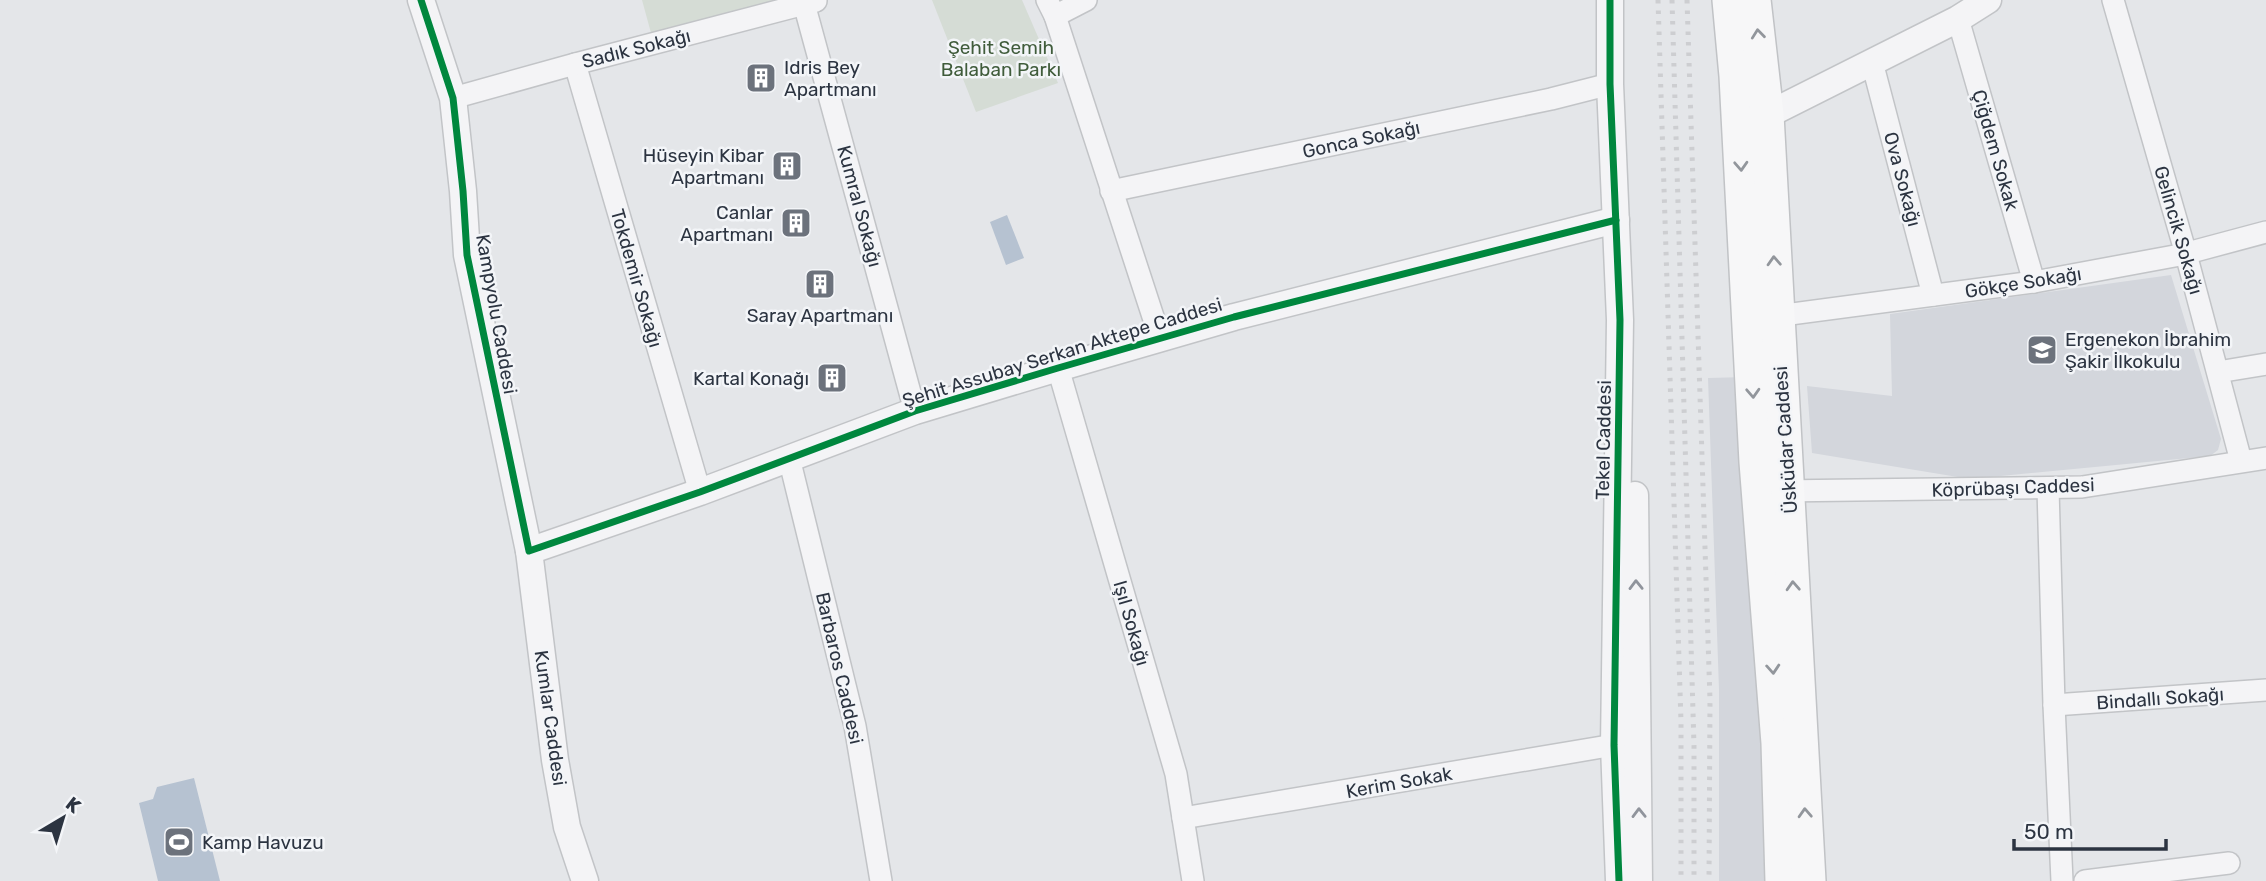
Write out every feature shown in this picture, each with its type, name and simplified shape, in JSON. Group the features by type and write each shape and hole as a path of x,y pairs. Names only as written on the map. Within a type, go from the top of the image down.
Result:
{"main road":[{"name":"Üsküdar Caddesi","path":"1729,0 1753,122 1776,316 1770,620 1778,743 1782,881"},
{"name":"Üsküdar Caddesi","path":"1754,0 1753,122 1774,491 1809,881"}],"street":[{"name":"Kampyolu Caddesi","path":"421,0 453,98 467,255 529,551"},
{"path":"1086,0 1051,8 1160,338"},
{"name":"Tekel Caddesi","path":"1610,0 1610,84 1620,320 1614,745 1619,881"},
{"path":"1753,122 1958,19 1988,0"},
{"name":"Gelincik Sokağı","path":"2113,0 2186,254 2241,461"},
{"name":"Sadık Sokağı","path":"453,98 809,2"},
{"name":"Kumral Sokağı","path":"809,2 915,411"},
{"name":"Çiğdem Sokak","path":"1958,19 2034,282"},
{"name":"Ova Sokağı","path":"1872,62 1933,296"},
{"name":"Tokdemir Sokağı","path":"575,64 700,492"},
{"name":"Gonca Sokağı","path":"1111,191 1524,105 1610,84"},
{"name":"Şehit Assubay Serkan Aktepe Caddesi","path":"529,551 700,492 915,411 1160,338 1616,220"},
{"name":"Gökçe Sokağı","path":"1776,316 2034,282 2186,254 2266,232"},
{"name":"Tekel Caddesi","path":"1620,320 1634,387 1639,881"},
{"path":"2218,372 2266,364"},
{"name":"Işıl Sokağı","path":"1058,368 1176,774 1193,881"},
{"name":"Barbaros Caddesi","path":"789,458 855,726 881,881"},
{"name":"Köprübaşı Caddesi","path":"1774,491 2082,487 2266,458"},
{"path":"2048,488 2054,705 2063,881"},
{"name":"Kumlar Caddesi","path":"529,551 555,760 568,827 585,881"},
{"name":"Bindallı Sokağı","path":"2054,705 2266,690"},
{"name":"Kerim Sokak","path":"1183,818 1614,745"},
{"path":"2085,881 2229,863"}],"shaded area":[{"name":"Ergenekon İbrahim Şakir İlkokulu","path":"2171,275 2221,439 2218,450 2210,456 1970,479 1812,453 1807,386 1892,396 1890,314"},
{"path":"1746,377 1777,881 1719,881 1719,689 1708,378"}],"green space":[{"path":"642,0 783,0 651,33"},
{"name":"Şehit Semih Balaban Parkı","path":"932,0 1022,0 1058,83 976,112"}],"water":[{"path":"1007,215 1024,258 1006,265 990,222"},
{"name":"Kamp Havuzu","path":"194,778 220,881 158,881 139,803 153,799 157,787"}],"railway":[{"path":"1658,0 1681,722 1681,881"},
{"path":"1672,0 1694,746 1694,881"},
{"path":"1687,0 1710,700 1709,881"}],"cycle path":[{"path":"421,0 453,98 467,255 529,551 700,492 915,411 1234,317 1616,220"},
{"path":"1610,0 1610,84 1620,320 1614,745 1619,881"}],"place":[{"name":"Idris Bey Apartmanı","path":"761,78"},
{"name":"Hüseyin Kibar Apartmanı","path":"787,166"},
{"name":"Canlar Apartmanı","path":"796,223"},
{"name":"Saray Apartmanı","path":"820,284"},
{"name":"Ergenekon İbrahim Şakir İlkokulu","path":"2042,350"},
{"name":"Kartal Konağı","path":"832,378"},
{"name":"Kamp Havuzu","path":"179,842"}]}
